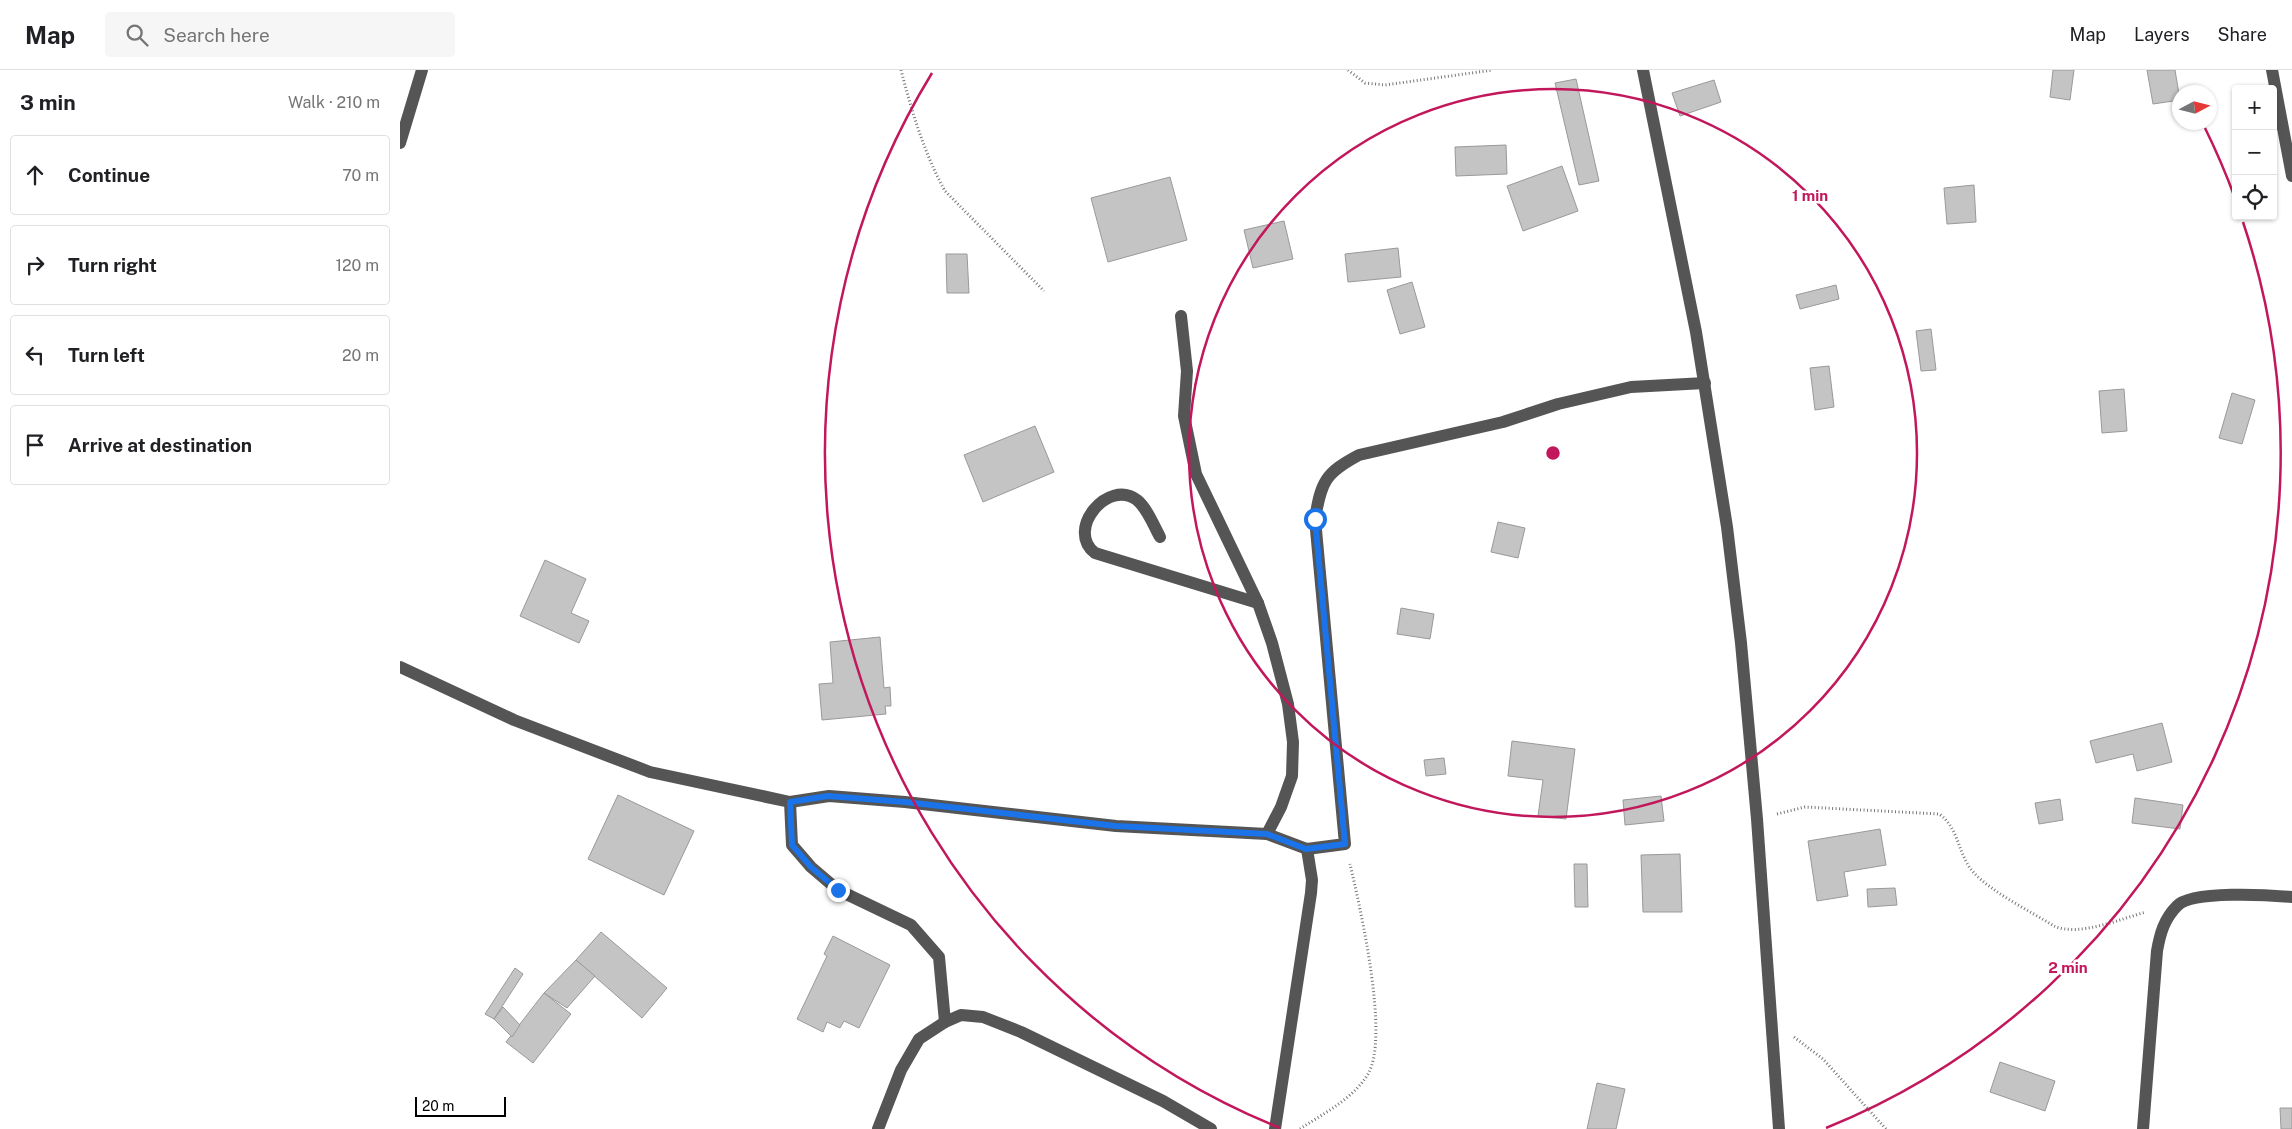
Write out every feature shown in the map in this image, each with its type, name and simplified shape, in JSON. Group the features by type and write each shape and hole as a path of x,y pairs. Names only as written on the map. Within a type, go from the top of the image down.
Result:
{"street":[{"path":"400,143 422,70"},
{"path":"1643,70 1696,332 1727,527 1741,643 1757,819 1780,1129"},
{"path":"2272,70 2292,176"},
{"path":"1181,316 1187,371 1184,416 1196,474 1258,604 1272,643 1288,704 1293,742 1292,776 1289,789 1267,834"},
{"path":"400,668 514,720 650,772 790,802 828,796 905,802 1116,826 1267,834 1306,849 1345,844 1315,519 1318,496 1325,480 1338,466 1359,455 1503,422 1558,404 1631,387 1705,383"},
{"path":"1160,537 1139,501 1131,497 1116,495 1098,504 1090,516 1084,536 1088,547 1095,552 1258,604"},
{"path":"790,802 792,845 811,867 838,890 911,925 938,957 945,1022"},
{"path":"1275,1129 1311,893 1312,880 1306,849"},
{"path":"2143,1129 2157,951 2164,924 2178,904 2192,899 2224,895 2292,897"},
{"path":"878,1129 901,1070 919,1038 961,1014 983,1017 1021,1032 1163,1101 1211,1129"}],"path":[{"path":"901,70 918,130 945,191 1044,291"},
{"path":"1348,70 1365,83 1385,85 1493,70"},
{"path":"1757,819 1806,807 1939,814 1947,819 1964,859 1973,872 1984,882 2063,930 2084,929 2178,904"},
{"path":"1300,1129 1356,1090 1368,1073 1374,1054 1376,1031 1366,935 1345,844"},
{"path":"1773,1022 1823,1059 1886,1129"}],"building":[{"path":"2053,70 2074,70 2070,100 2050,97"},
{"path":"2147,70 2175,70 2178,85 2172,85 2172,101 2153,104"},
{"path":"1576,79 1599,181 1579,185 1555,83"},
{"path":"1714,80 1721,102 1680,116 1672,93"},
{"path":"1506,145 1507,174 1456,176 1455,147"},
{"path":"1562,166 1578,211 1523,231 1507,186"},
{"path":"1170,177 1187,240 1108,262 1091,198"},
{"path":"1974,185 1976,222 1947,224 1944,188"},
{"path":"1284,221 1293,259 1253,268 1244,230"},
{"path":"1398,248 1401,277 1348,282 1345,254"},
{"path":"946,254 967,254 969,293 947,293"},
{"path":"1412,282 1425,327 1400,334 1387,290"},
{"path":"1836,285 1839,299 1800,309 1796,295"},
{"path":"1931,329 1936,370 1921,371 1916,331"},
{"path":"1829,366 1834,407 1815,410 1810,368"},
{"path":"2124,389 2127,431 2102,433 2099,391"},
{"path":"2232,393 2255,400 2242,444 2219,438"},
{"path":"1035,426 1054,472 983,502 964,455"},
{"path":"1498,522 1525,528 1518,558 1491,552"},
{"path":"545,560 586,579 571,613 589,621 579,643 520,616"},
{"path":"1401,608 1434,614 1430,639 1397,634"},
{"path":"880,637 884,688 890,687 891,706 885,706 886,714 822,720 819,684 833,683 830,642"},
{"path":"2162,723 2172,762 2137,771 2133,754 2096,763 2090,741"},
{"path":"1512,741 1575,749 1566,819 1538,816 1543,780 1508,776"},
{"path":"1444,758 1446,774 1426,776 1424,760"},
{"path":"618,795 694,831 664,895 588,859"},
{"path":"1661,796 1664,821 1625,825 1623,800"},
{"path":"2135,798 2183,805 2180,829 2132,823"},
{"path":"2060,799 2063,820 2039,824 2035,803"},
{"path":"1880,829 1886,865 1844,872 1848,896 1817,901 1808,841"},
{"path":"1680,854 1682,912 1643,912 1641,855"},
{"path":"1574,864 1587,864 1588,907 1575,907"},
{"path":"1895,888 1897,905 1868,907 1867,889"},
{"path":"601,932 667,988 642,1018 576,960"},
{"path":"833,936 890,965 859,1028 844,1021 840,1028 827,1022 823,1032 797,1019 827,956 824,954"},
{"path":"576,960 595,976 567,1008 544,993"},
{"path":"515,968 523,974 494,1019 485,1014"},
{"path":"544,993 571,1014 533,1063 506,1042"},
{"path":"503,1007 520,1025 512,1037 494,1019"},
{"path":"2000,1062 2055,1081 2045,1111 1990,1092"},
{"path":"1597,1083 1625,1089 1616,1129 1587,1129"},
{"path":"2280,1108 2292,1108 2292,1129 2281,1129"}],"route":[{"path":"838,890 811,867 792,845 790,802 828,796 905,802 1116,826 1267,834 1306,849 1345,844 1315,519"}]}
